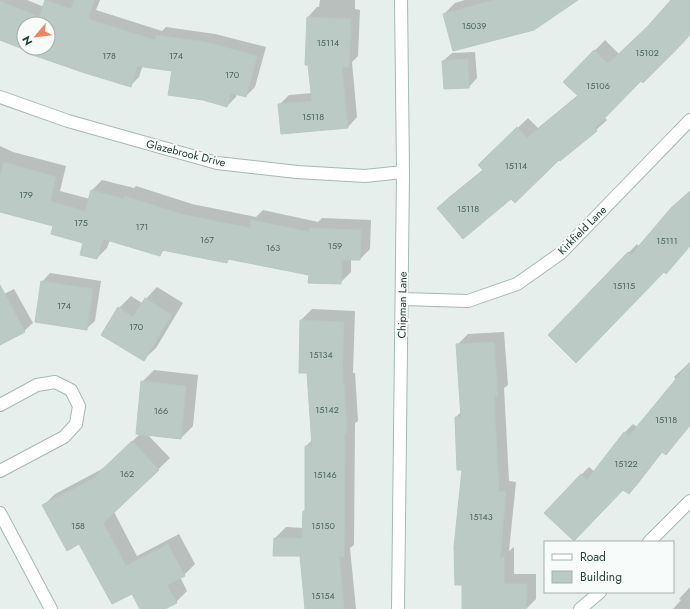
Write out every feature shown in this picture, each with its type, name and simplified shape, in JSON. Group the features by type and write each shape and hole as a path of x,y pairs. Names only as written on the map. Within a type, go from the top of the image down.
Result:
{"street":[{"name":"Chipman Lane","path":"398,609 403,172 401,0"},
{"name":"Glazebrook Drive","path":"0,97 68,121 217,163 304,173 365,176 403,172"},
{"name":"Kirkfield Lane","path":"402,299 468,301 517,284 561,253 690,120"},
{"path":"0,405 37,385 54,382 71,390 79,406 76,424 64,437 0,471"},
{"path":"650,541 690,501"},
{"path":"0,513 51,609"},
{"path":"580,609 599,593"}],"building":[{"path":"45,0 71,9 74,0 94,0 88,19 155,40 156,35 206,42 257,56 246,97 231,93 227,107 203,100 168,95 172,71 137,66 131,87 36,56 56,56 56,16 39,16"},
{"path":"494,0 578,0 534,30 453,51 443,14"},
{"path":"671,0 690,0 690,35 643,83 641,81 595,128 597,131 560,161 559,160 515,203 511,199 463,239 437,208 483,170 478,165 517,127 527,138 578,96 563,82 594,50 608,64 647,27"},
{"path":"0,1 37,16 16,16 16,46 0,40"},
{"path":"307,17 351,19 349,67 342,67 348,128 281,134 278,104 312,101 308,65 305,65"},
{"path":"468,59 469,88 444,89 442,61"},
{"path":"4,162 56,177 50,201 85,211 91,190 124,199 125,196 181,214 250,228 251,220 310,232 310,228 361,230 360,260 342,260 341,284 308,283 309,275 228,259 227,263 162,250 160,256 103,239 97,259 80,255 83,243 51,234 53,226 0,212 0,176"},
{"path":"690,191 690,246 666,274 664,272 576,363 548,335 628,252 631,255 671,208"},
{"path":"41,281 93,289 87,330 35,322"},
{"path":"0,285 25,332 0,345"},
{"path":"145,298 172,315 144,361 101,335 118,307 133,317"},
{"path":"300,320 344,322 342,384 344,384 347,433 345,433 344,557 339,556 344,609 305,609 300,556 273,556 274,538 302,538 303,511 305,511 305,446 312,446 307,373 299,373"},
{"path":"494,342 498,396 494,396 499,491 506,492 500,560 504,556 504,584 526,584 526,609 462,609 462,585 455,585 454,547 462,470 457,470 455,417 461,417 456,344"},
{"path":"690,362 690,425 666,455 662,452 629,494 623,490 574,541 544,513 581,474 587,480 624,432 629,436"},
{"path":"141,381 186,386 181,439 136,434"},
{"path":"132,441 159,470 103,523 126,566 168,544 185,576 167,585 177,603 165,609 140,609 132,594 112,604 79,544 67,551 42,505 92,479"}]}
